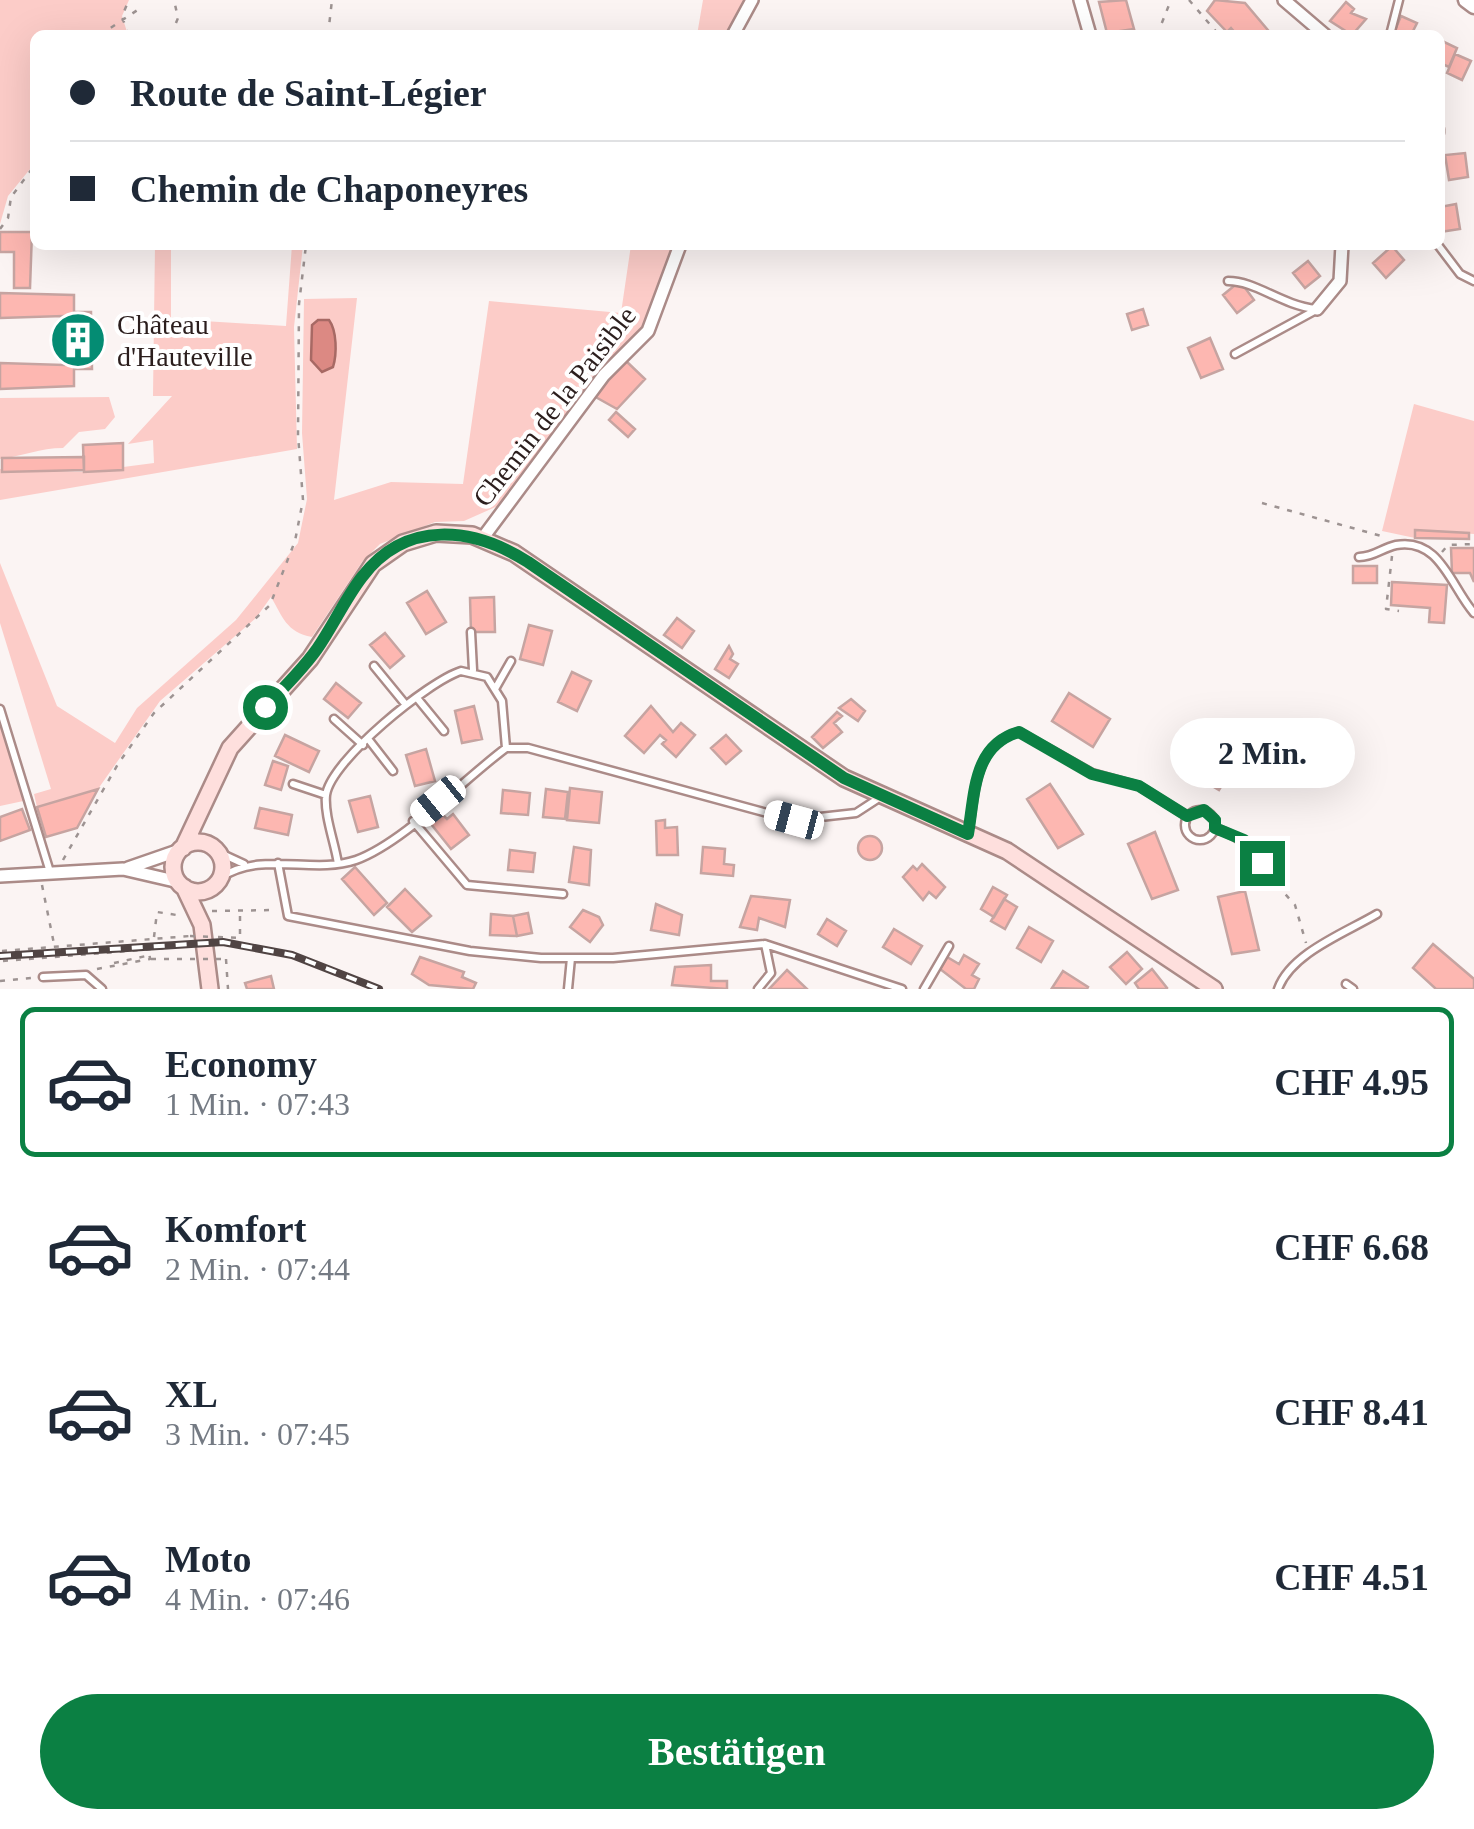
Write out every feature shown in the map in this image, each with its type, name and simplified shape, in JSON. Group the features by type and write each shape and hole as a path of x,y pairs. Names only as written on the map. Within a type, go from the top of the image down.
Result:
{"main road":[{"path":"210,989 198,922 174,866 230,748 310,658 373,564 403,543 424,536 460,533 482,539 528,562 826,766 880,797 968,834 1050,877 1214,989"},
{"path":"198,922 223,862 217,851 208,800"},
{"path":"182,849 200,842 217,851"},
{"path":"182,884 200,891 217,882"}],"street":[{"path":"737,30 752,0"},
{"path":"1080,0 1089,30"},
{"path":"1284,0 1319,30"},
{"path":"1466,0 1474,6"},
{"name":"Chemin de la Paisible","path":"482,539 594,388 648,331 678,250"},
{"path":"1317,310 1340,281 1342,250"},
{"path":"123,870 182,849"},
{"path":"0,876 123,870 182,884"}],"lane":[{"path":"1391,30 1399,0"},
{"path":"1442,250 1460,274 1474,281"},
{"path":"1228,281 1247,281 1265,296 1317,310"},
{"path":"1235,354 1317,310"},
{"path":"1359,557 1394,546 1417,546 1438,557 1474,613"},
{"path":"471,632 472,670"},
{"path":"495,688 511,662"},
{"path":"374,666 406,705"},
{"path":"338,864 326,795 333,779 406,705 448,675 472,670 495,688 502,700 506,748"},
{"path":"417,698 444,731"},
{"path":"0,710 49,873"},
{"path":"334,719 366,742 393,771"},
{"path":"968,834 980,762 1003,736 1019,732 1092,774 1139,786 1187,816"},
{"path":"217,882 245,865 338,864 372,852 506,748 528,748 619,770 794,820 856,813 880,797"},
{"path":"293,784 326,795"},
{"path":"1204,810 1215,820 1215,828 1206,839 1193,838 1185,827 1187,816 1204,810"},
{"path":"414,821 466,885 563,894"},
{"path":"1215,828 1234,834 1255,852 1266,879"},
{"path":"217,851 245,865"},
{"path":"278,863 288,916 470,951 571,958 765,944 902,989"},
{"path":"1278,989 1284,972 1377,914"},
{"path":"758,989 771,974 765,944"},
{"path":"924,989 949,946"},
{"path":"568,989 571,958"},
{"path":"43,977 86,975 100,987"}],"path":[{"path":"126,30 122,16 129,0"},
{"path":"172,30 178,18 174,0"},
{"path":"329,30 332,0"},
{"path":"1158,30 1172,0"},
{"path":"1189,0 1214,30"},
{"path":"106,30 122,16 139,9"},
{"path":"0,229 8,218 11,196 30,171"},
{"path":"54,949 49,873 154,712 270,605 295,541 304,500 299,320 306,250"},
{"path":"1262,503 1384,535 1394,546 1386,609 1399,611"},
{"path":"1438,557 1448,545 1474,544"},
{"path":"1266,879 1295,905 1311,953"},
{"path":"2,951 154,939 240,911 284,910"},
{"path":"154,939 156,912 198,922 215,936 240,938 240,911"},
{"path":"3,961 167,948"},
{"path":"147,950 150,959"},
{"path":"107,966 122,958 146,956 147,950"},
{"path":"90,956 91,963"},
{"path":"92,970 150,959 226,959 228,989"},
{"path":"0,981 43,977"}],"shaded area":[{"path":"0,0 129,0 122,16 126,30 30,30 30,169 8,196 0,224"},
{"path":"703,0 745,0 730,30 698,30"},
{"path":"155,250 171,250 171,319 286,326 292,250 302,250 294,327 297,449 0,500 0,469 85,472 154,463 153,440 128,444 172,396 153,396"},
{"path":"630,250 674,250 648,322 602,368 500,505 464,521 435,522 380,544 362,562 312,637 291,627 271,597 256,618 160,701 98,789 37,807 34,794 51,789 0,623 0,563 57,706 115,743 137,708 236,620 298,543 307,499 302,433 304,299 357,298 334,500 391,482 463,484 489,301 621,313"},
{"path":"318,320 329,320 336,343 333,367 322,372 311,360 312,325"},
{"path":"109,397 115,417 105,429 79,432 63,448 0,459 0,398"},
{"path":"1414,404 1474,421 1474,534 1416,530 1415,538 1382,531"},
{"path":"0,710 28,800 0,806"}],"building":[{"path":"1126,0 1134,29 1106,30 1099,2"},
{"path":"1215,0 1245,3 1268,30 1225,30 1207,11"},
{"path":"1346,2 1354,9 1351,13 1366,19 1356,30 1344,30 1330,21"},
{"path":"1401,16 1417,23 1414,30 1395,30"},
{"path":"1445,42 1457,48 1449,67 1445,65"},
{"path":"1455,54 1471,61 1462,80 1447,73"},
{"path":"1465,153 1468,177 1449,180 1445,155"},
{"path":"1456,204 1460,229 1445,231 1445,206"},
{"path":"0,232 30,232 30,288 14,288 14,252 0,252"},
{"path":"1388,250 1395,250 1404,260 1386,278 1373,263"},
{"path":"1308,261 1320,276 1305,288 1293,273"},
{"path":"1240,281 1254,300 1237,313 1223,295"},
{"name":"Château d'Hauteville","path":"0,293 74,295 74,312 91,312 92,369 74,369 74,386 0,389 0,363 64,365 63,316 0,318"},
{"path":"1143,309 1148,325 1132,330 1127,314"},
{"path":"1210,338 1223,369 1201,378 1188,348"},
{"path":"625,360 645,379 617,409 592,395"},
{"path":"616,412 635,429 628,437 609,420"},
{"path":"123,443 123,470 84,472 83,445"},
{"path":"84,457 84,470 2,472 2,458"},
{"path":"1415,530 1469,533 1469,539 1415,538"},
{"path":"1451,548 1474,548 1474,582 1470,573 1452,573"},
{"path":"1353,566 1377,566 1377,583 1353,583"},
{"path":"1392,582 1447,585 1444,623 1429,622 1430,608 1391,605"},
{"path":"427,591 446,622 426,634 407,603"},
{"path":"494,597 495,632 471,632 470,598"},
{"path":"677,618 694,631 682,648 664,635"},
{"path":"529,625 552,631 543,665 520,659"},
{"path":"385,633 404,656 390,668 370,645"},
{"path":"729,646 733,654 730,659 738,664 729,678 715,669"},
{"path":"572,672 591,681 577,711 558,702"},
{"path":"336,683 361,703 348,718 324,699"},
{"path":"1069,693 1110,719 1093,747 1052,721"},
{"path":"851,699 865,711 858,721 839,708"},
{"path":"474,706 482,739 462,743 455,711"},
{"path":"651,706 673,732 681,723 695,735 676,757 662,744 666,740 660,735 644,753 625,736"},
{"path":"837,712 842,716 834,723 842,732 823,748 812,737"},
{"path":"285,735 319,751 309,772 275,756"},
{"path":"726,735 741,751 726,764 711,748"},
{"path":"1194,736 1236,762 1219,790 1177,765"},
{"path":"426,749 435,781 415,786 406,755"},
{"path":"273,761 288,766 281,790 265,785"},
{"path":"1050,784 1083,834 1058,848 1027,799"},
{"path":"570,788 602,792 599,823 567,820"},
{"path":"98,789 77,828 46,837 37,807"},
{"path":"546,789 568,792 565,819 543,817"},
{"path":"503,790 530,793 528,815 501,813"},
{"path":"370,796 378,827 358,832 349,801"},
{"path":"260,808 292,815 288,835 255,828"},
{"path":"22,809 30,830 0,841 0,817"},
{"path":"453,814 469,835 451,849 431,824 443,815 447,819"},
{"path":"665,820 665,828 677,827 678,855 657,855 656,821"},
{"path":"1155,832 1178,890 1152,899 1128,844"},
{"path":"870,836 879,839 879,857 870,860 861,857 858,848 861,839"},
{"path":"574,847 591,850 589,885 569,882"},
{"path":"703,847 725,849 724,864 734,865 733,876 701,873"},
{"path":"510,850 535,853 533,872 508,870"},
{"path":"922,864 945,887 936,898 929,892 923,900 903,877 913,866 917,870"},
{"path":"355,867 387,903 374,915 342,879"},
{"path":"993,887 1007,895 994,917 981,909"},
{"path":"405,889 431,916 412,932 387,907"},
{"path":"1245,891 1259,950 1232,954 1218,897"},
{"path":"751,896 790,900 785,927 759,918 757,930 740,927"},
{"path":"1004,899 1017,907 1005,929 991,921"},
{"path":"656,904 682,915 679,935 651,930"},
{"path":"583,910 599,917 603,925 590,942 570,927"},
{"path":"528,913 532,933 517,936 513,916"},
{"path":"491,914 513,916 517,936 490,935"},
{"path":"827,919 846,931 837,946 818,934"},
{"path":"1029,927 1053,941 1041,962 1017,948"},
{"path":"894,929 922,946 911,964 883,947"},
{"path":"1433,944 1474,979 1474,989 1436,989 1413,968"},
{"path":"1127,952 1142,969 1126,984 1110,967"},
{"path":"964,955 979,964 972,975 979,979 974,989 966,989 940,969 947,957 959,964"},
{"path":"420,957 464,972 462,977 476,983 473,989 429,985 412,974"},
{"path":"711,965 711,981 727,981 727,989 672,985 675,967"},
{"path":"1152,969 1166,989 1139,989 1135,983"},
{"path":"787,970 807,989 769,989"},
{"path":"1063,971 1088,987 1087,989 1052,988"},
{"path":"271,976 274,989 247,989 245,983"}],"railway":[{"path":"0,956 223,942 292,955 379,989"}],"place":[{"name":"Château d'Hauteville","path":"78,340"}],"route":[{"path":"265,707 310,658 373,564 413,539 436,533 460,533 514,553 844,778 968,834 980,762 1003,736 1019,732 1031,735 1092,774 1139,786 1187,816 1197,810 1210,813 1215,828 1244,840 1262,863"}]}
